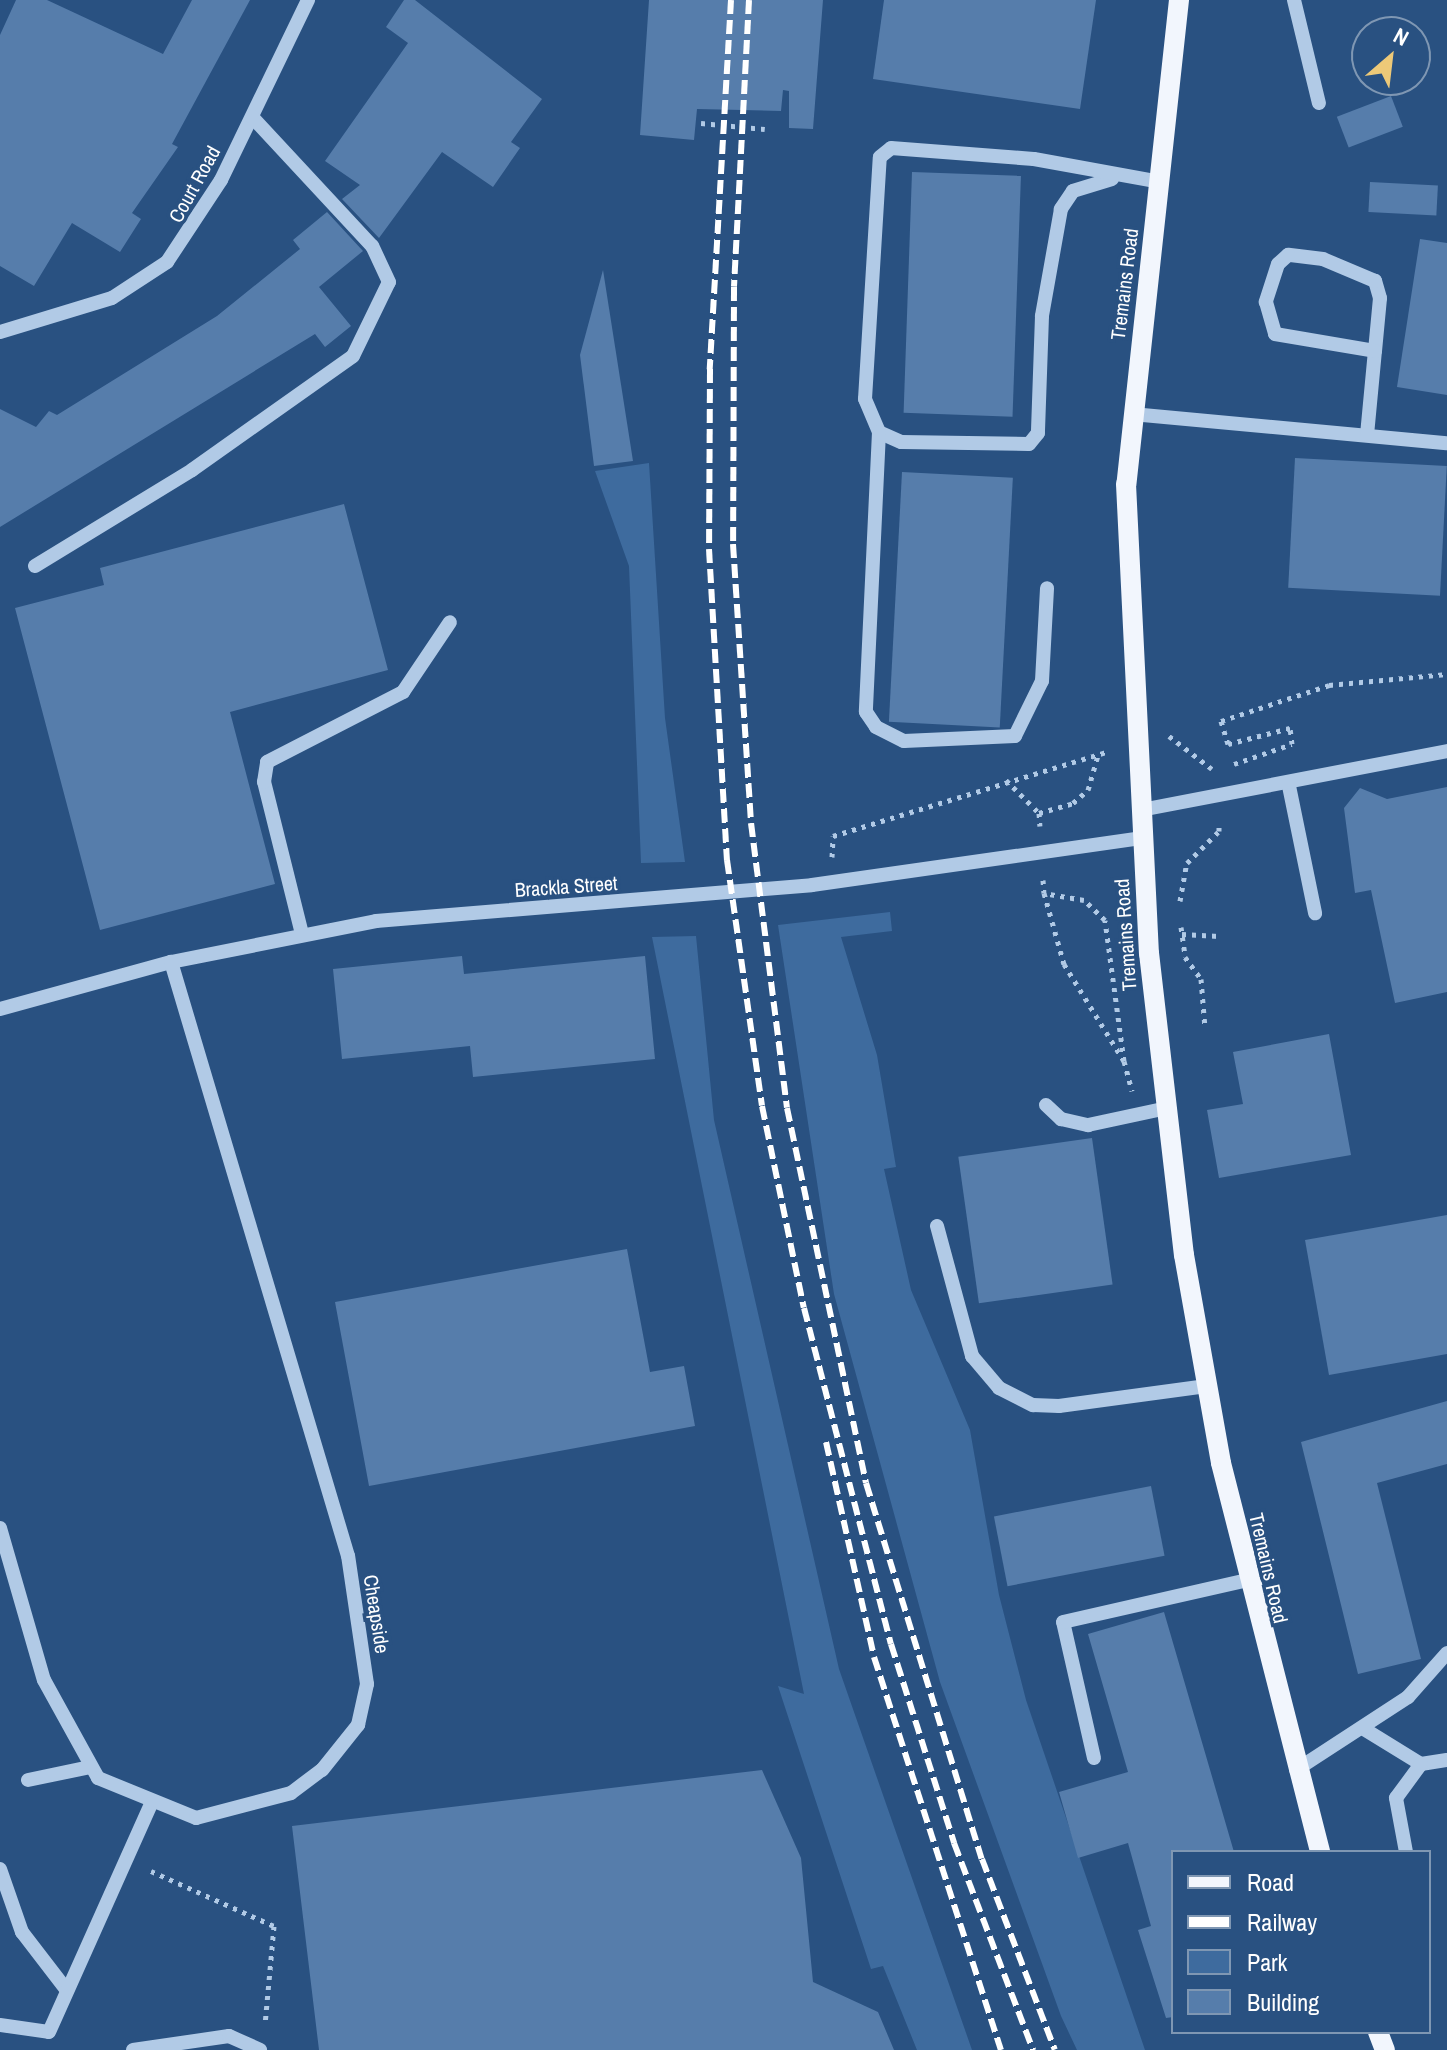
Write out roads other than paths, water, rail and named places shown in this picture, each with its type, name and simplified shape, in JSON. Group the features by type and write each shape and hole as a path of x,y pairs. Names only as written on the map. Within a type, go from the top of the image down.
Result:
{"main road":[{"name":"Tremains Road","path":"1179,0 1126,484 1143,838 1167,1108 1207,1386 1248,1580 1319,1850"}],"street":[{"name":"Court Road","path":"0,332 112,298 167,262 195,227 308,0"},
{"path":"1294,0 1319,103"},
{"path":"35,566 192,470 353,356 389,282 372,246 252,117"},
{"path":"1047,588 1042,681 1015,736 904,741 876,727 866,712 879,432 865,399 880,157 891,148 1034,159 1112,179 1160,182"},
{"path":"879,432 901,442 1029,444 1038,433 1042,316 1061,209 1073,191 1112,179"},
{"path":"1367,435 1375,351 1375,281 1323,259 1288,255 1278,264 1266,302 1275,334 1375,351"},
{"path":"1132,414 1447,443"},
{"path":"302,934 264,782 267,762 403,692 450,622"},
{"path":"1141,810 1289,786 1447,751"},
{"path":"1289,786 1315,913"},
{"name":"Brackla Street","path":"0,1009 171,962 376,921 812,885 1143,838"},
{"name":"Cheapside","path":"90,1767 151,1804 196,1818 291,1793 322,1770 358,1725 367,1684 348,1556 171,962"},
{"path":"1046,1105 1061,1119 1088,1125 1167,1108"},
{"path":"937,1226 972,1356 999,1388 1033,1405 1059,1406 1207,1386"},
{"path":"0,1528 44,1680 90,1767 28,1780"},
{"path":"1094,1758 1063,1622 1248,1580"},
{"path":"1296,1770 1364,1729 1408,1697 1447,1653"},
{"path":"1364,1729 1421,1764 1447,1760"},
{"path":"1406,1850 1396,1798 1421,1764"},
{"path":"0,2025 49,2032 65,1988 124,1856 151,1804"},
{"path":"0,1869 22,1932 65,1988"},
{"path":"133,2050 229,2036 260,2047"}],"railway":[{"path":"731,0 710,369 709,549 727,860 762,1106 804,1308 891,1644 954,1843 1033,2050"},
{"path":"749,0 734,287 733,544 751,823 787,1108 866,1483 982,1859 1055,2050"},
{"path":"826,1442 874,1657 1001,2050"}]}
